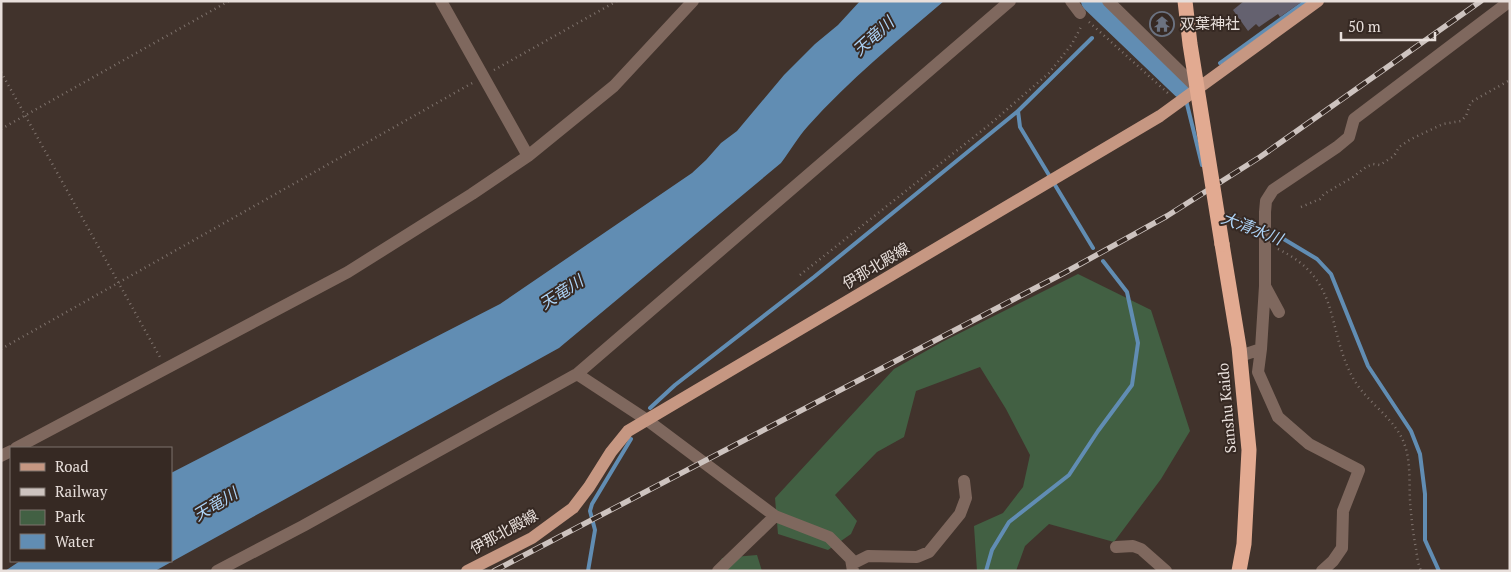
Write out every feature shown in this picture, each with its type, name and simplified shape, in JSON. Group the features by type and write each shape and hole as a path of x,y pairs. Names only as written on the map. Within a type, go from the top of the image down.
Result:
{"highway":[{"name":"Sanshu Kaido","path":"1185,1 1240,356 1249,450 1244,544 1239,571"}],"main road":[{"name":"伊那北殿線","path":"467,571 532,538 573,508 590,488 610,452 628,431 1160,116 1318,1"}],"street":[{"path":"441,1 528,156"},
{"path":"18,447 348,272 472,194 528,156 614,86 693,1"},
{"path":"217,571 303,526 577,374 1010,1"},
{"path":"1071,1 1080,13"},
{"path":"1108,1 1195,90"},
{"path":"1322,571 1333,561 1342,548 1343,511 1358,470 1309,444 1278,417 1258,372 1265,286 1266,201 1273,190 1349,137 1354,119 1510,1"},
{"path":"1265,286 1279,312"},
{"path":"1240,356 1261,349"},
{"path":"577,374 646,420 775,516 829,537 851,558 853,567 868,556 917,557 929,552 960,514 966,498 964,482"},
{"path":"718,571 775,516"},
{"path":"1116,547 1133,546 1141,549 1166,571"}],"path":[{"path":"1,129 229,1"},
{"path":"1,349 617,1"},
{"path":"1080,13 1180,102"},
{"path":"800,275 990,125 1049,73 1072,44 1082,24 1080,13"},
{"path":"1,72 167,369"},
{"path":"1301,207 1320,199 1324,194 1366,167 1380,165 1394,156 1399,147 1411,139 1443,124 1460,121 1466,116 1471,102 1510,80"},
{"path":"1265,240 1293,256 1313,273 1328,301 1345,360 1353,379 1396,429 1404,444 1410,473 1410,502 1415,544 1421,571"}],"green space":[{"path":"1078,274 1151,310 1190,431 1161,479 1114,542 1049,524 1025,546 1016,571 977,571 974,526 1003,513 1023,487 1030,455 1006,409 980,367 916,391 904,437 877,452 835,495 857,521 851,534 828,550 778,534 775,498 894,369 942,342"},
{"path":"757,555 762,571 715,571 722,558"}],"water":[{"name":"天竜川","path":"860,1 944,1 840,93 804,130 781,163 559,348 172,562 172,472 500,304 692,173 721,143 737,131 784,75 815,44 838,25"},
{"path":"18,562 171,562 155,571 5,571"}],"building":[{"path":"1244,1 1303,1 1280,17 1278,14 1259,27 1256,24 1248,31 1233,10"}],"waterway":[{"name":"大清水川","path":"1092,1 1183,88"},
{"path":"1220,63 1306,1"},
{"name":"大清水川","path":"1105,23 1109,19"},
{"path":"1092,38 1018,111 1020,127 1093,248"},
{"name":"大清水川","path":"1186,86 1183,88 1202,165"},
{"path":"650,408 675,385 814,277 1018,111"},
{"name":"大清水川","path":"1222,215 1232,217 1277,235 1317,259 1331,274 1368,366 1411,431 1420,454 1425,494 1425,540 1439,571"},
{"path":"986,571 992,550 1009,522 1069,475 1132,385 1138,343 1127,292 1103,261"},
{"path":"588,571 595,530 590,511 592,504 631,439"}],"railway":[{"path":"494,571 1064,273 1167,216 1260,157 1481,1"}],"place":[{"name":"双葉神社","path":"1162,24"}]}
